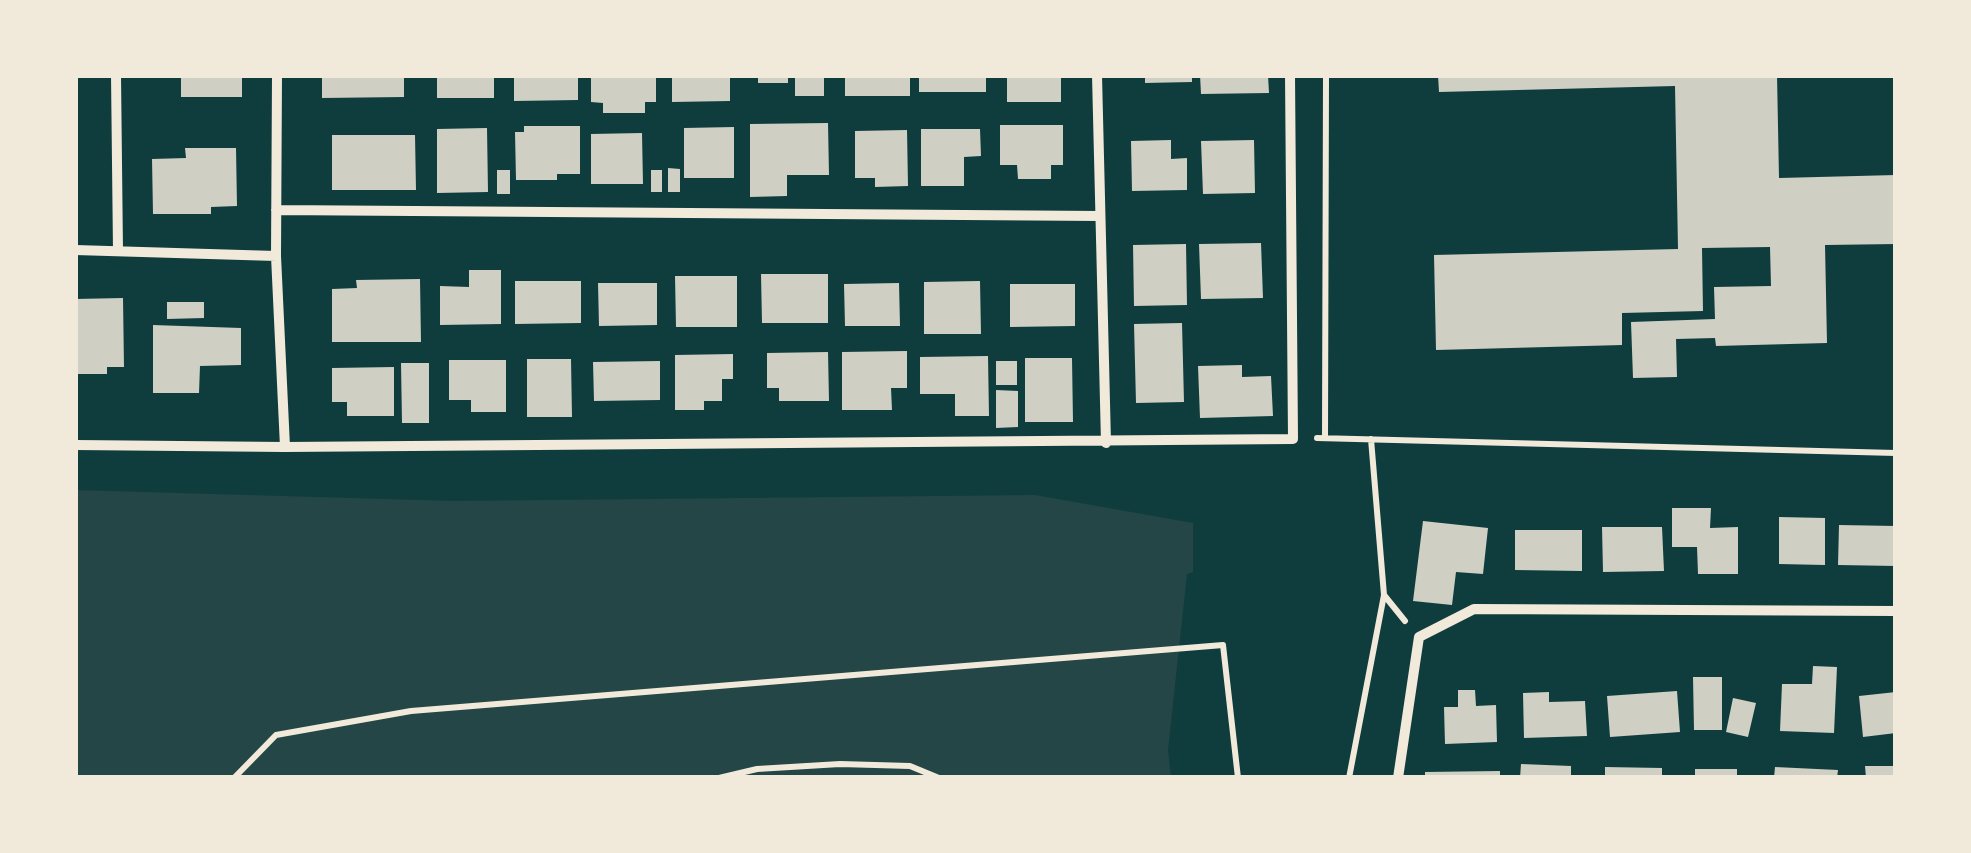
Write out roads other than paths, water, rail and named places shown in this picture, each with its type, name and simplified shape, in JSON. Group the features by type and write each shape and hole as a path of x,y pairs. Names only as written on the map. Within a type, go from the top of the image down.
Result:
{"street":[{"path":"116,75 118,250"},
{"path":"277,75 276,256 285,447"},
{"path":"1097,75 1106,442"},
{"path":"75,444 285,447 1293,439 1290,75"},
{"path":"276,210 1100,216"},
{"path":"75,250 276,256"},
{"path":"1398,778 1418,637 1474,609 1896,611"}]}
